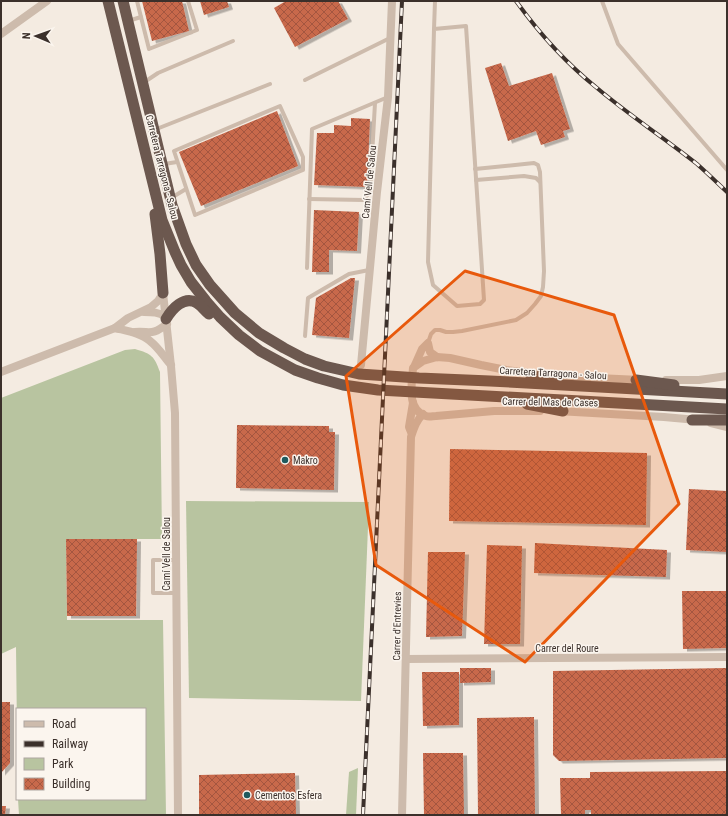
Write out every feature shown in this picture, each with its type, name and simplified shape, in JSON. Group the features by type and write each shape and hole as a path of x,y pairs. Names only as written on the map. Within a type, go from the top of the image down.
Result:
{"highway":[{"name":"Carretera Tarragona - Salou","path":"108,1 162,220 174,252 181,265 191,282 206,301 239,335 260,351 296,370 343,385 378,390 476,395"},
{"name":"Carretera Tarragona - Salou","path":"123,1 171,198 190,254 210,285 235,313 259,333 305,359 342,371 363,370 378,376 727,394"},
{"path":"151,180 163,293"},
{"path":"166,320 170,312 176,306 185,302 194,302 221,326 239,335"},
{"path":"490,381 554,376"},
{"path":"636,380 674,385 712,394"},
{"path":"476,395 727,409"},
{"path":"476,395 563,411"},
{"path":"692,420 727,420"}],"street":[{"path":"1,34 47,1"},
{"name":"Camí Vell de Salou","path":"363,370 370,270 388,97 392,1"},
{"path":"1,372 115,328 128,318 151,307 158,301 163,293"},
{"name":"Camí Vell de Salou","path":"163,293 175,413 178,815"},
{"path":"130,332 158,331 166,320 160,313 142,312"},
{"path":"115,328 150,340 171,366"},
{"path":"428,343 430,352 438,357"},
{"path":"423,414 418,412 413,403 412,385 414,368 422,349 428,343"},
{"path":"414,368 423,361 438,357 554,376 636,380 699,380 727,376"},
{"name":"Carrer d'Entrevies","path":"412,437 409,427 413,403"},
{"name":"Carrer del Mas de Cases","path":"423,414 426,416 436,416 494,411 563,411 656,416 692,420 727,427"},
{"name":"Carrer d'Entrevies","path":"402,815 412,437 414,426 418,418 423,414"},
{"name":"Carrer del Roure","path":"406,659 727,657"}],"lane":[{"path":"137,1 149,49 197,30 188,1"},
{"path":"434,28 466,26 484,300 480,304 457,306 433,285 428,262 434,28 435,1"},
{"path":"602,1 618,44 727,170"},
{"path":"128,22 141,17"},
{"path":"305,80 390,38"},
{"path":"142,83 158,73 233,41"},
{"path":"154,130 270,84"},
{"path":"307,268 312,129 388,97"},
{"path":"309,199 364,200 370,192 375,103"},
{"path":"280,106 303,157 303,170 194,215 186,189 174,151 280,106"},
{"path":"162,164 178,162"},
{"path":"428,343 431,334 435,330 446,332 462,331 516,320 527,314 541,296 544,271 540,172 538,165 534,163 475,169"},
{"path":"476,180 524,176 536,178 540,182"},
{"path":"171,198 186,189"},
{"path":"305,336 308,298 350,274 370,270"},
{"path":"176,560 153,560 154,593 176,593"}],"highlighted area":[{"path":"465,271 614,315 679,504 525,662 376,565 346,376"}],"green space":[{"path":"135,349 149,354 156,362 160,372 162,539 66,539 67,620 163,620 166,815 19,815 18,800 146,800 146,708 17,708 16,647 1,654 1,398 125,350"},
{"path":"186,501 369,502 361,701 189,698"},
{"path":"358,768 356,815 346,815 349,772"}],"building":[{"path":"142,1 182,1 189,31 152,41"},
{"path":"200,1 227,1 229,7 204,15"},
{"path":"286,1 338,1 348,19 295,47 274,8"},
{"path":"501,63 509,86 552,73 570,129 563,131 565,137 541,145 536,131 508,141 485,68"},
{"path":"277,111 298,166 201,206 179,152"},
{"path":"351,118 370,119 367,187 314,185 317,133 334,133 334,125 351,126"},
{"path":"314,210 359,212 357,251 329,250 329,272 312,272"},
{"path":"351,278 355,278 349,338 312,335 316,298"},
{"name":"Makro","path":"237,425 329,426 329,432 335,432 334,490 236,488"},
{"path":"450,449 647,453 646,525 449,521"},
{"path":"689,489 727,491 727,552 686,550"},
{"path":"66,539 137,539 136,616 67,616"},
{"path":"535,543 667,550 666,577 534,573"},
{"path":"487,545 522,546 520,644 484,644"},
{"path":"428,552 465,552 462,636 426,637"},
{"path":"682,591 727,591 727,648 683,649"},
{"path":"460,668 491,668 491,682 460,683"},
{"path":"727,668 727,758 559,761 553,755 553,671"},
{"path":"422,672 459,672 459,725 423,726"},
{"path":"1,702 10,702 10,763 1,773"},
{"path":"534,717 535,815 478,815 477,718"},
{"path":"423,753 463,753 464,815 424,815"},
{"path":"727,771 727,815 591,815 591,810 585,810 585,815 561,815 560,778 590,778 590,772"},
{"name":"Cementos Esfera","path":"295,773 296,815 199,815 199,775"},
{"path":"1,806 6,806 5,815 1,815"}],"railway":[{"path":"363,815 402,1"},
{"path":"516,1 534,25 574,68 621,108 697,164 727,192"}],"place":[{"name":"Makro","path":"285,460"},
{"name":"Cementos Esfera","path":"247,795"}]}
